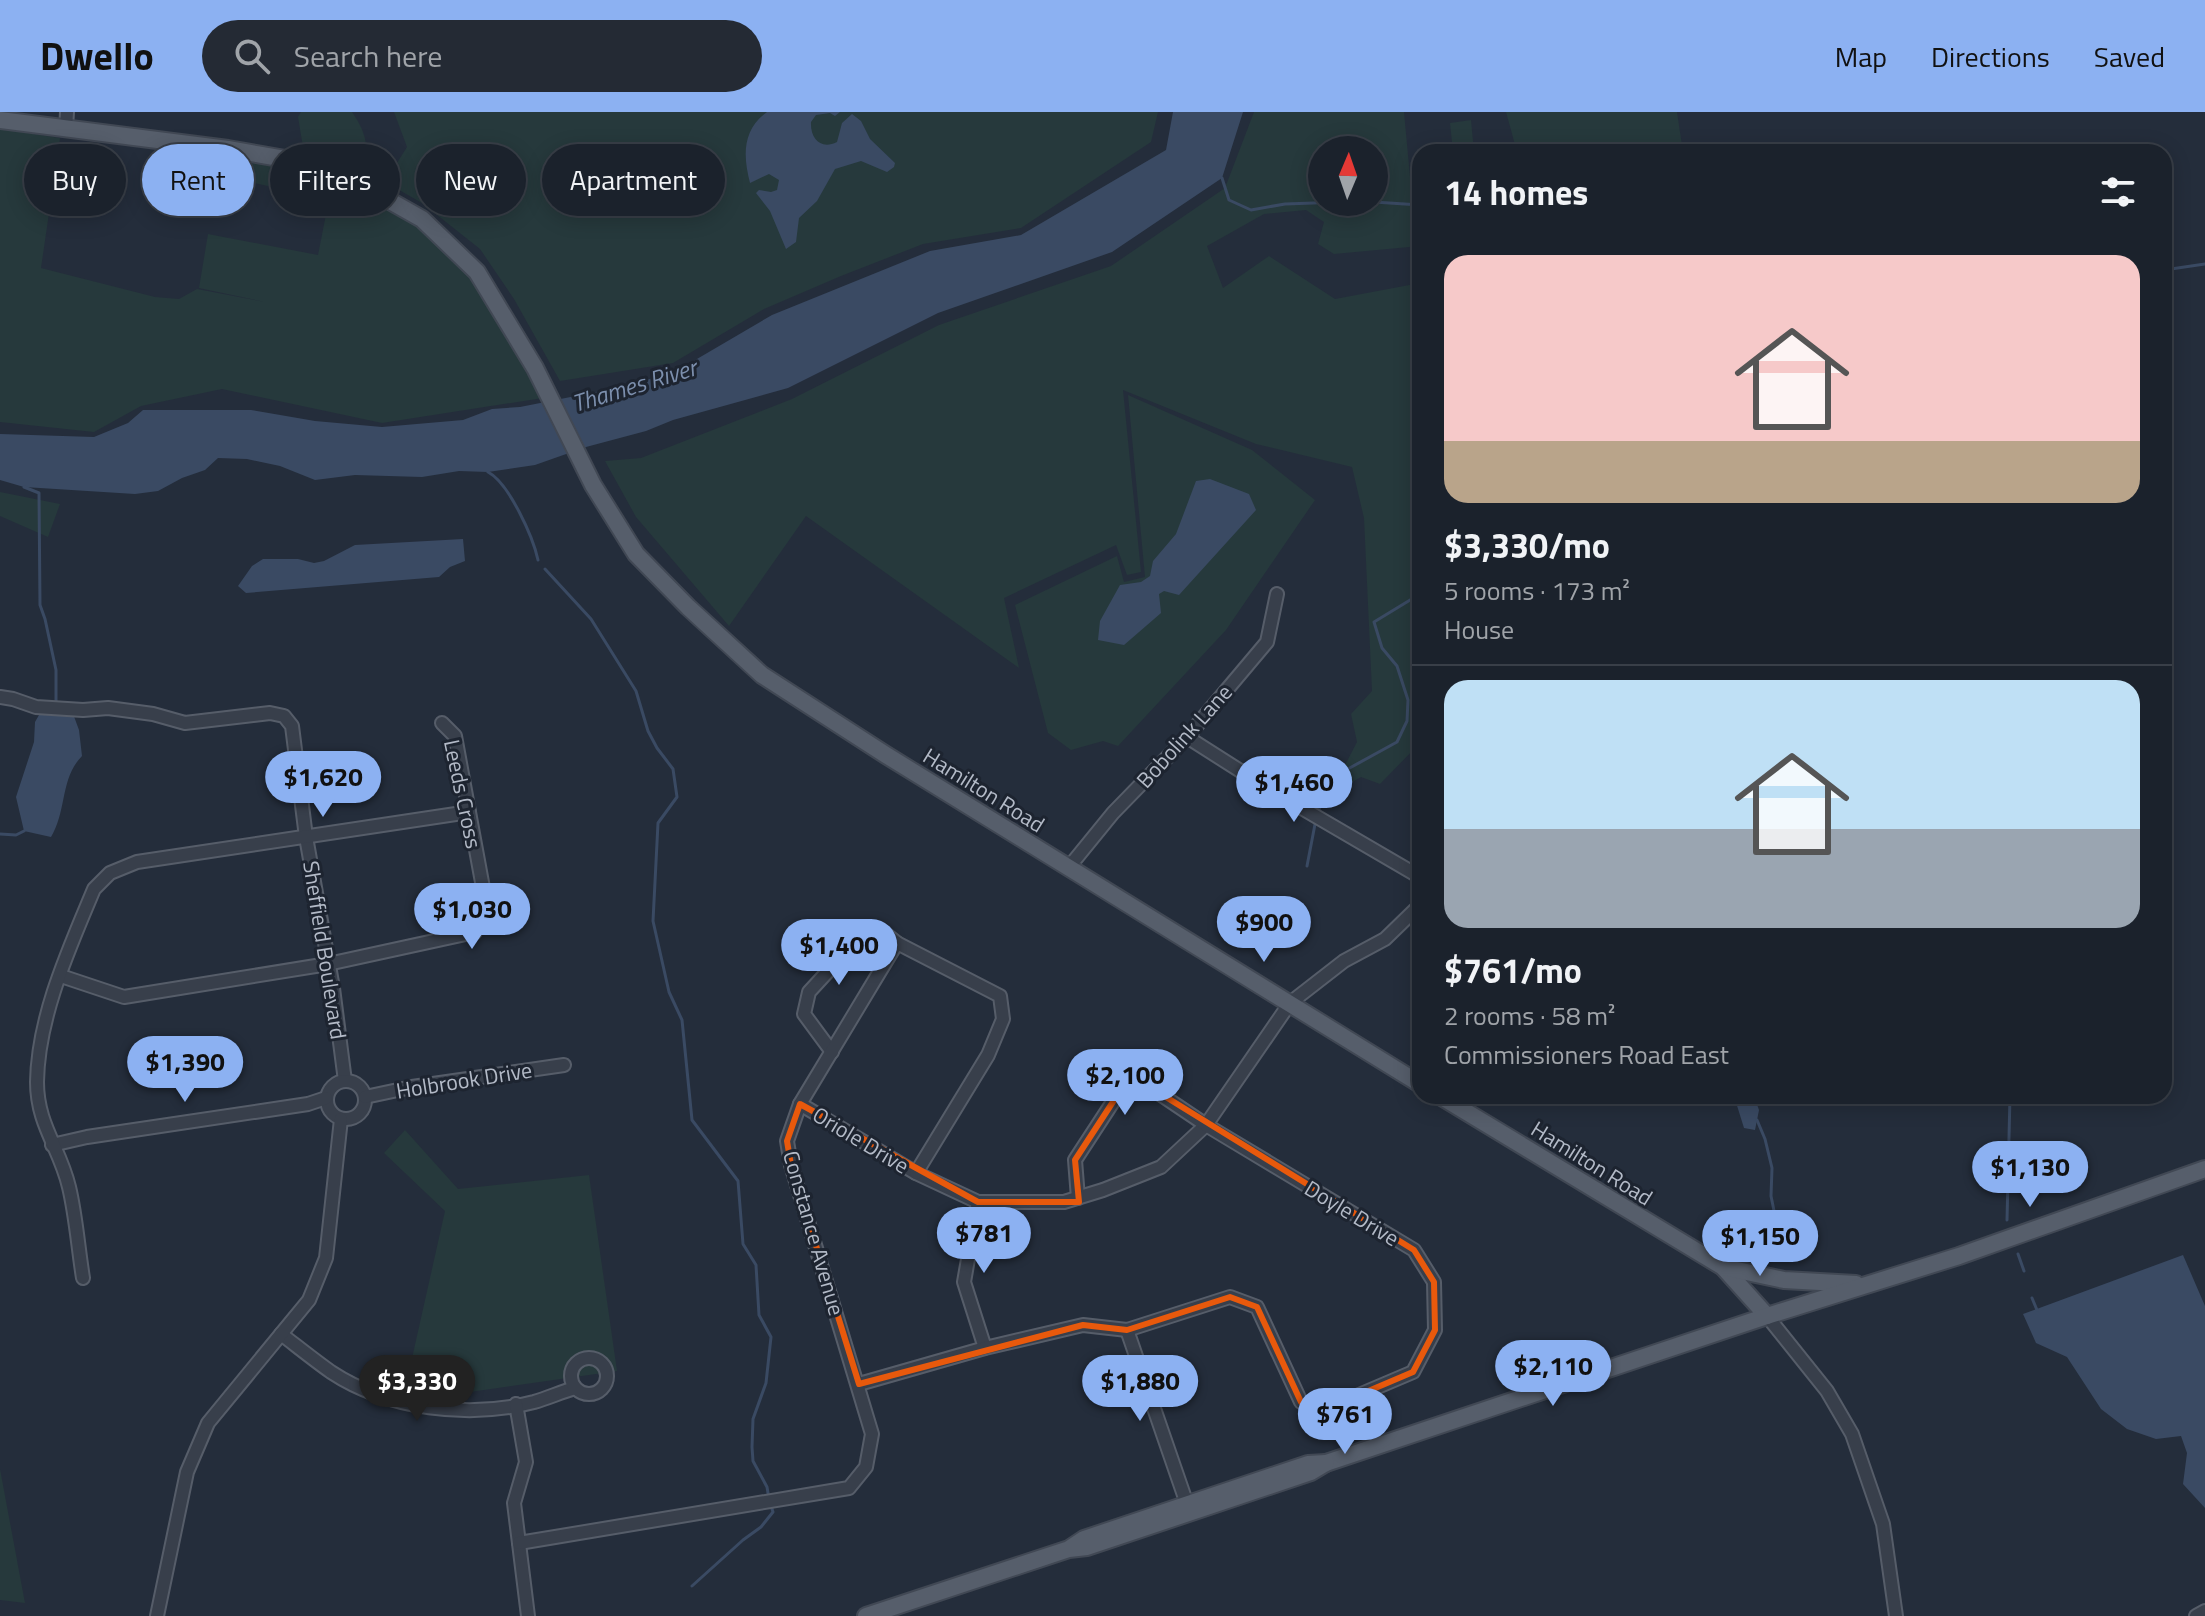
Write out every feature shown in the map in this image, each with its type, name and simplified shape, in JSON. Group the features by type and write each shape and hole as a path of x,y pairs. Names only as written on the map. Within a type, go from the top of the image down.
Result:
{"main road":[{"path":"0,120 66,120"},
{"name":"Hamilton Road","path":"66,120 277,158 351,179 422,219 477,272 535,368 584,467 636,554 762,675 886,755 1412,1079"},
{"name":"Hamilton Road","path":"1453,1104 1723,1267 1767,1316"},
{"path":"866,1616 1069,1549 1087,1547 1146,1528 1311,1472 1326,1463 1767,1316 1959,1256 2205,1169"},
{"path":"1723,1267 1784,1280 1866,1284"},
{"path":"1069,1549 1084,1539 1187,1504 1308,1464 1326,1463"}],"street":[{"name":"Bobolink Lane","path":"1069,867 1113,813 1187,737 1267,642 1277,594"},
{"name":"Sheffield Boulevard","path":"0,697 36,707 108,708 153,714 185,723 270,713 284,716 292,726 297,746 306,837 345,1081"},
{"name":"Leeds Cross","path":"328,964 475,932 486,904 455,736 442,723"},
{"path":"1187,737 1412,872"},
{"path":"83,1278 69,1186 43,1125 37,1083 43,1029 94,889 110,873 137,862 469,812"},
{"name":"Oriole Drive","path":"800,1104 916,1173 978,1202 1064,1202 1078,1198 1161,1167 1206,1125 1290,1003 1344,961 1385,939 1412,913"},
{"path":"832,1052 804,1014 809,992 866,930 882,931 897,943 1000,996 1003,1019 988,1055 916,1173"},
{"name":"Constance Avenue","path":"519,1543 849,1488 866,1467 872,1434 791,1165 787,1141 800,1104 897,943"},
{"path":"61,976 124,997 328,964"},
{"name":"Holbrook Drive","path":"365,1097 412,1087 564,1065"},
{"path":"52,1145 308,1104 326,1098 335,1085 345,1081 355,1084 365,1097 361,1112 352,1118 341,1119 328,1109 326,1098"},
{"name":"Doyle Drive","path":"859,1384 985,1348 1083,1325 1127,1330 1230,1297 1257,1307 1301,1402 1326,1409 1413,1372 1435,1330 1434,1282 1414,1250 1206,1125 1148,1086 1124,1085 1075,1160 1078,1198"},
{"path":"157,1616 187,1472 208,1423 309,1300 326,1258 341,1119"},
{"path":"978,1202 964,1282 985,1348"},
{"path":"1767,1316 1827,1391 1852,1434 1883,1524 1896,1616"},
{"path":"1127,1330 1187,1504"},
{"path":"281,1334 331,1372 382,1396 444,1409 532,1402 575,1388"},
{"path":"516,1404 526,1462 514,1503 528,1616"},
{"path":"2196,1616 2205,1611"}],"highlighted area":[{"path":"1124,1085 1148,1086 1414,1250 1434,1282 1435,1330 1413,1372 1326,1409 1301,1402 1257,1307 1230,1297 1127,1330 1083,1325 859,1384 791,1165 787,1141 800,1104 978,1202 1079,1202 1075,1160"}],"shaded area":[{"path":"301,112 352,112 365,144 302,144 298,117"},
{"path":"394,112 1158,112 1151,142 1021,228 923,244 764,309 673,363 560,381 514,299 480,249 438,216 526,216 526,144 416,144 416,200 400,191 400,158 407,147"},
{"path":"1254,112 1404,112 1412,187 1412,247 1334,254 1318,244 1324,222 1315,216 1388,216 1388,136 1308,136 1308,211 1264,214 1207,246 1223,288 1269,256 1335,299 1412,285 1412,751 1380,784 1361,777 1329,796 1357,742 1351,714 1372,691 1364,518 1352,467 1256,444 1123,390 1141,572 1127,575 1116,545 1004,598 1019,668 806,516 729,626 636,517 605,461 641,458 792,399 939,325 1111,266 1225,188"},
{"path":"1506,112 1677,112 1682,144 1515,144"},
{"path":"1471,120 1473,144 1452,144 1450,123"},
{"path":"0,129 60,138 59,144 24,144 24,216 49,216 41,268 155,297 179,299 197,289 265,302 199,288 208,234 318,255 326,216 400,215 418,225 471,276 543,398 382,423 222,389 141,406 94,432 0,422"},
{"path":"254,162 270,165 270,186 254,183"},
{"path":"1128,395 1252,450 1315,500 1226,630 1118,746 1103,741 1071,750 1048,733 1015,605 1117,556 1124,582 1145,577"},
{"path":"0,492 60,504 48,537 0,516"},
{"path":"405,1130 458,1189 589,1175 617,1371 463,1393 406,1385 445,1211 384,1153"},
{"path":"0,1469 25,1603 0,1600"}],"water":[{"path":"767,112 840,112 835,116 830,113 816,115 811,122 815,138 826,145 837,142 842,123 852,114 861,121 870,139 895,163 894,167 887,172 861,161 835,169 817,201 799,218 796,242 786,249 770,211 756,193 759,190 777,190 779,180 769,174 750,183 746,163 749,135"},
{"name":"Thames River","path":"1173,112 1243,112 1222,178 1112,252 938,313 788,388 673,420 535,465 488,472 459,471 422,477 355,475 315,480 280,466 247,459 218,458 205,470 158,491 135,494 24,487 0,480 0,434 94,437 128,423 143,410 251,410 315,421 382,427 463,420 492,409 520,407 611,389 673,373 772,315 930,251 1021,235 1166,150"},
{"path":"1210,479 1249,494 1256,510 1179,595 1164,591 1159,594 1161,613 1124,645 1098,640 1100,621 1120,585 1141,582 1150,576 1153,561 1176,534 1196,481"},
{"path":"463,539 465,561 450,567 439,577 246,593 238,586 252,566 263,559 298,559 314,563 355,545"},
{"path":"43,708 72,711 79,730 82,756 70,774 60,816 51,837 24,831 16,797 34,742 35,722"},
{"path":"1736,1104 1757,1104 1759,1110 1755,1130 1744,1128"},
{"path":"2183,1255 2205,1306 2205,1508 2183,1484 2187,1453 2181,1436 2156,1439 2127,1429 2101,1409 2067,1357 2036,1343 2023,1314"}],"waterway":[{"path":"1222,178 1229,200 1251,210 1308,203"},
{"path":"1388,203 1412,204"},
{"path":"2172,269 2205,264"},
{"path":"488,472 512,499 526,525 538,560"},
{"path":"24,487 39,493 40,605 56,670 56,705"},
{"path":"545,569 591,619 636,691 648,731 673,769 677,797 658,823 653,921 669,992 682,1020 692,1120 738,1181 743,1244 756,1265 759,1315 771,1337 766,1383 753,1419 752,1447 753,1461 767,1487 769,1499"},
{"path":"1318,812 1328,786 1346,770 1397,742 1407,721 1408,700 1397,666 1382,648 1374,622 1412,599"},
{"path":"1307,866 1316,819"},
{"path":"0,834 16,835 24,831"},
{"path":"2007,1220 2010,1104"},
{"path":"1757,1120 1772,1168 1771,1196 1782,1250 1778,1257"},
{"path":"2018,1254 2024,1271"},
{"path":"2032,1298 2037,1310"},
{"path":"692,1586 761,1527 773,1512 771,1506"}]}
